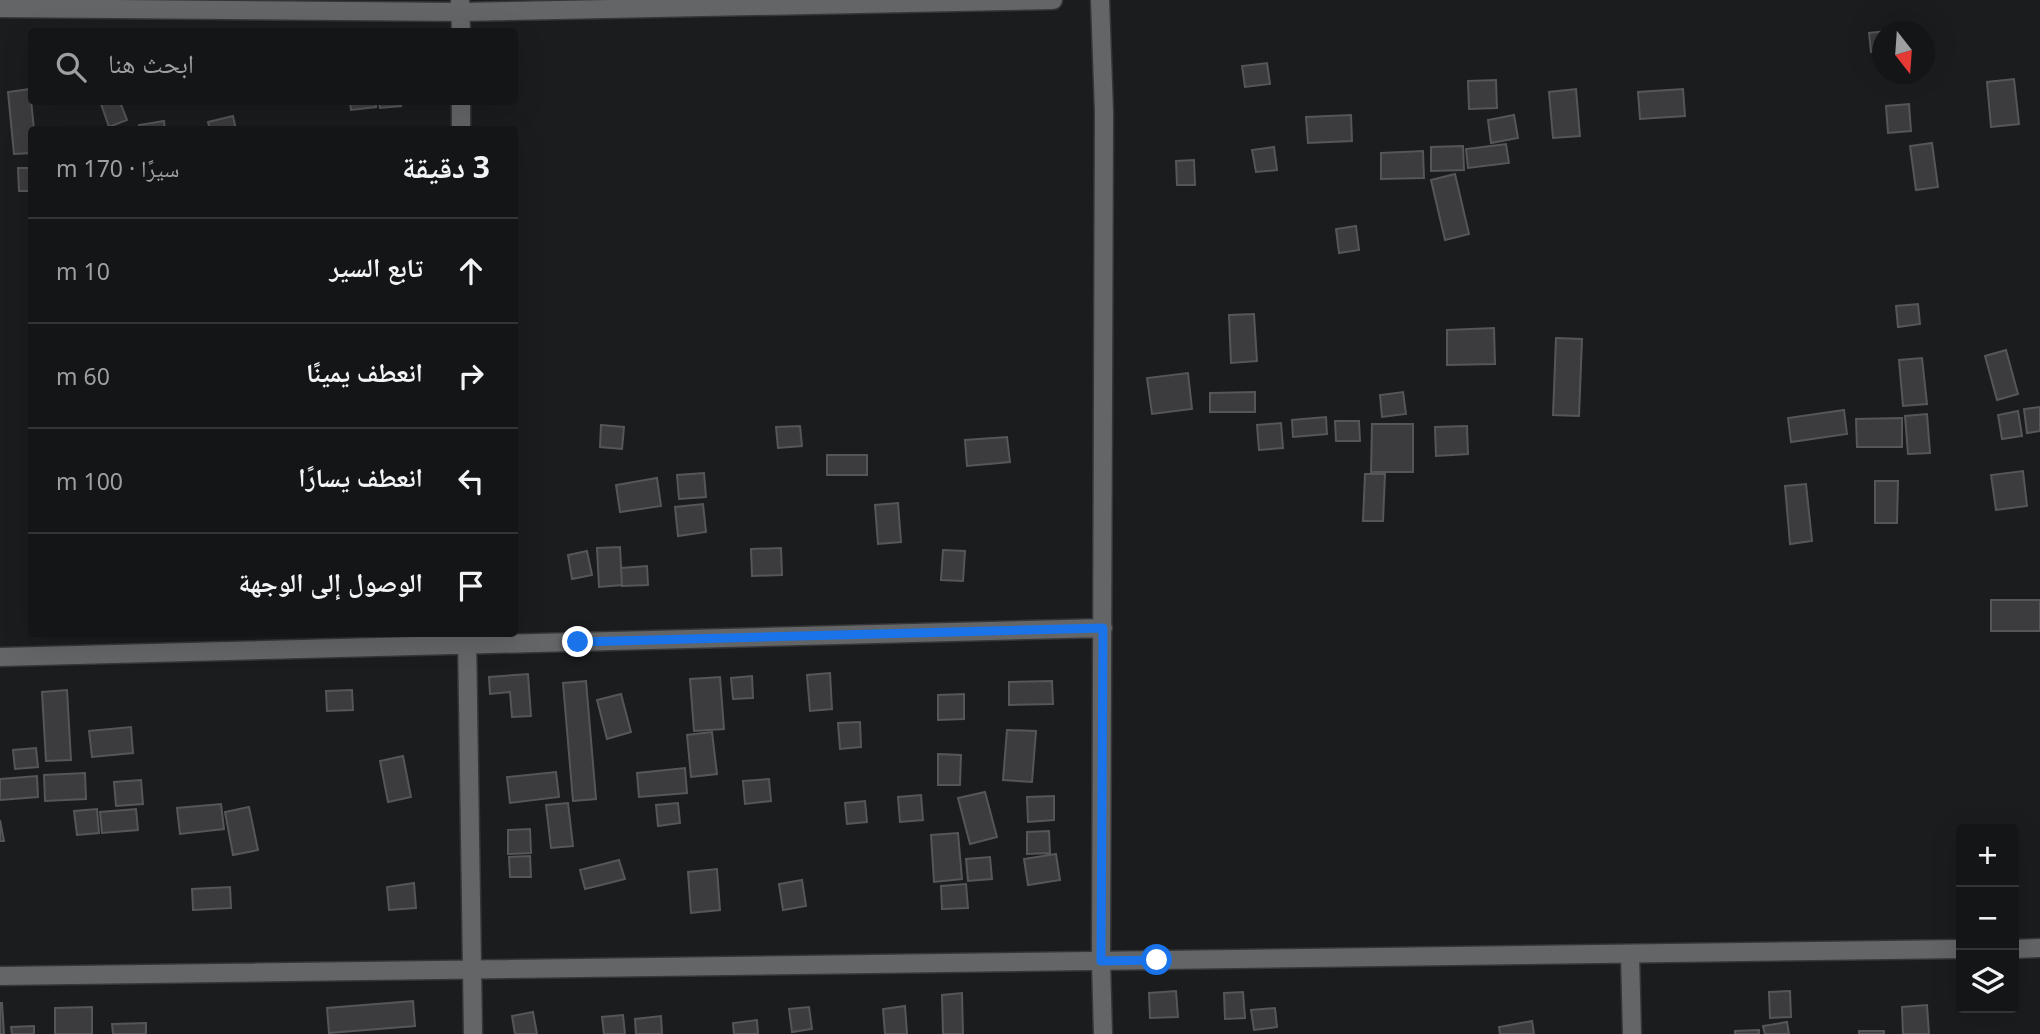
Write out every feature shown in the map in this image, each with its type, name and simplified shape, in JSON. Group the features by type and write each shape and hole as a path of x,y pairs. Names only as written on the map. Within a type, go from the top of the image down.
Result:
{"street":[{"path":"0,8 1053,0"},
{"path":"1100,0 1104,112 1103,1034"},
{"path":"460,6 461,28"},
{"path":"461,105 461,126"},
{"path":"0,657 467,639 1103,628"},
{"path":"467,639 473,1034"},
{"path":"2019,949 2040,948"},
{"path":"0,976 1956,949"},
{"path":"1630,954 1632,1034"}],"building":[{"path":"1869,33 1872,33 1872,52 1871,52"},
{"path":"1267,63 1270,84 1245,87 1242,66"},
{"path":"2014,79 2019,124 1991,127 1987,82"},
{"path":"1496,80 1497,108 1469,109 1468,81"},
{"path":"28,89 28,105 32,105 34,126 28,126 28,153 14,154 8,92"},
{"path":"1576,89 1580,136 1553,138 1549,92"},
{"path":"1683,89 1685,116 1640,119 1638,92"},
{"path":"1909,104 1911,131 1888,133 1886,106"},
{"path":"101,105 121,105 127,120 109,126"},
{"path":"350,105 376,105 376,107 351,110"},
{"path":"380,105 401,106 380,108"},
{"path":"1351,115 1352,141 1308,143 1306,117"},
{"path":"1514,115 1518,138 1491,143 1488,120"},
{"path":"233,116 235,126 209,126 208,122"},
{"path":"164,121 165,126 139,126"},
{"path":"1932,143 1938,187 1916,190 1910,146"},
{"path":"1506,144 1509,163 1468,168 1466,149"},
{"path":"1463,146 1464,170 1431,171 1431,147"},
{"path":"1274,147 1277,170 1256,172 1252,150"},
{"path":"1423,151 1424,178 1381,179 1381,153"},
{"path":"1194,160 1195,185 1177,185 1176,161"},
{"path":"18,168 28,168 28,191 19,191"},
{"path":"1455,174 1469,234 1445,240 1431,180"},
{"path":"1356,226 1359,250 1339,253 1336,229"},
{"path":"1918,304 1920,324 1898,327 1896,306"},
{"path":"1254,314 1257,361 1231,363 1229,315"},
{"path":"1494,328 1495,364 1447,365 1447,330"},
{"path":"1556,338 1582,339 1579,416 1553,415"},
{"path":"2006,350 2018,394 1997,400 1985,356"},
{"path":"1922,358 1927,404 1903,406 1899,360"},
{"path":"1188,373 1192,409 1152,414 1147,378"},
{"path":"1255,392 1255,412 1210,412 1210,393"},
{"path":"1403,392 1406,414 1382,417 1380,395"},
{"path":"2040,407 2040,431 2027,433 2024,409"},
{"path":"1844,410 1847,434 1791,442 1788,418"},
{"path":"2018,411 2022,436 2002,439 1998,415"},
{"path":"1927,414 1930,453 1908,454 1905,416"},
{"path":"1326,417 1327,434 1293,437 1292,420"},
{"path":"1902,418 1902,447 1857,447 1856,419"},
{"path":"1335,421 1359,421 1360,441 1336,441"},
{"path":"1281,423 1283,448 1259,450 1257,425"},
{"path":"1372,424 1413,424 1413,472 1371,472"},
{"path":"601,425 624,427 622,449 600,447"},
{"path":"800,426 802,446 778,448 776,427"},
{"path":"1467,426 1468,454 1436,456 1435,427"},
{"path":"1007,437 1010,462 967,466 965,440"},
{"path":"827,455 867,455 867,475 827,475"},
{"path":"2023,471 2027,506 1996,510 1991,475"},
{"path":"704,473 706,497 679,499 677,475"},
{"path":"1365,474 1385,474 1383,521 1363,521"},
{"path":"657,478 661,506 620,512 616,485"},
{"path":"1875,481 1898,481 1897,523 1875,523"},
{"path":"1806,484 1812,541 1790,544 1785,486"},
{"path":"898,503 901,542 878,544 875,505"},
{"path":"703,504 706,532 678,536 675,507"},
{"path":"620,547 622,585 599,587 597,548"},
{"path":"781,548 782,575 752,576 751,549"},
{"path":"943,550 965,551 963,581 941,580"},
{"path":"587,551 592,575 572,579 568,555"},
{"path":"647,566 648,585 622,586 621,568"},
{"path":"1991,600 2040,600 2040,631 1991,631"},
{"path":"830,673 832,709 810,711 807,675"},
{"path":"528,674 531,716 512,717 510,692 490,694 489,677"},
{"path":"752,676 753,698 733,699 731,678"},
{"path":"720,677 724,729 694,731 690,679"},
{"path":"586,681 596,799 573,801 563,683"},
{"path":"1052,681 1053,704 1009,705 1009,682"},
{"path":"67,690 71,760 46,761 42,692"},
{"path":"352,690 353,710 327,711 326,691"},
{"path":"621,694 631,732 607,739 597,700"},
{"path":"964,694 964,719 938,720 938,695"},
{"path":"860,722 861,747 840,749 838,723"},
{"path":"131,727 133,753 92,757 89,731"},
{"path":"1007,730 1036,731 1032,782 1003,780"},
{"path":"712,732 717,774 691,777 687,735"},
{"path":"36,748 38,767 15,769 13,750"},
{"path":"938,754 961,755 960,785 938,785"},
{"path":"403,756 411,797 388,802 380,761"},
{"path":"685,768 687,793 639,797 637,773"},
{"path":"556,772 559,797 510,803 507,777"},
{"path":"85,773 86,799 45,801 44,775"},
{"path":"37,776 38,797 0,800 0,779"},
{"path":"769,779 771,801 745,804 743,781"},
{"path":"141,780 143,804 116,806 114,782"},
{"path":"985,792 997,837 970,844 958,798"},
{"path":"921,795 923,820 900,822 898,797"},
{"path":"1054,796 1054,820 1028,822 1027,797"},
{"path":"865,801 867,822 847,824 845,803"},
{"path":"568,803 573,846 551,848 546,805"},
{"path":"678,803 680,823 658,826 656,805"},
{"path":"221,804 224,829 180,834 177,808"},
{"path":"249,807 258,850 233,855 225,812"},
{"path":"97,809 99,833 77,835 74,811"},
{"path":"136,809 138,830 102,833 100,812"},
{"path":"0,820 4,841 0,841"},
{"path":"530,829 531,853 508,854 508,830"},
{"path":"1049,831 1050,853 1027,854 1027,832"},
{"path":"958,833 962,879 934,882 931,835"},
{"path":"1056,854 1060,880 1028,885 1024,859"},
{"path":"530,856 531,877 510,877 509,857"},
{"path":"990,857 992,879 968,881 966,859"},
{"path":"619,860 625,879 585,889 580,870"},
{"path":"717,869 720,910 691,913 688,872"},
{"path":"802,880 806,906 783,910 779,884"},
{"path":"414,883 416,908 389,910 387,887"},
{"path":"966,884 968,908 942,909 941,886"},
{"path":"230,887 231,908 193,910 192,889"},
{"path":"1176,991 1178,1017 1150,1018 1149,993"},
{"path":"1790,991 1791,1017 1770,1018 1769,992"},
{"path":"1243,992 1245,1018 1225,1019 1224,993"},
{"path":"962,993 963,1034 943,1034 942,995"},
{"path":"413,1001 415,1026 329,1033 327,1008"},
{"path":"2,1003 4,1034 0,1034"},
{"path":"1927,1005 1929,1034 1903,1034 1902,1007"},
{"path":"905,1006 907,1034 885,1034 883,1009"},
{"path":"92,1007 92,1034 55,1034 55,1008"},
{"path":"809,1007 812,1029 792,1032 789,1009"},
{"path":"1275,1008 1277,1027 1254,1030 1251,1010"},
{"path":"533,1012 537,1034 515,1034 512,1016"},
{"path":"623,1015 625,1034 604,1034 602,1017"},
{"path":"661,1016 662,1034 636,1034 635,1019"},
{"path":"757,1020 758,1034 734,1034 733,1023"},
{"path":"1532,1021 1534,1034 1500,1034 1499,1027"},
{"path":"1787,1022 1789,1034 1765,1034 1763,1026"},
{"path":"146,1023 146,1034 113,1034 112,1024"},
{"path":"34,1026 34,1034 12,1034 11,1027"},
{"path":"1759,1030 1759,1034 1735,1034 1735,1031"},
{"path":"1859,1031 1884,1031 1884,1034 1859,1034"}],"route":[{"path":"578,642 1103,628 1101,961 1157,960"}]}
